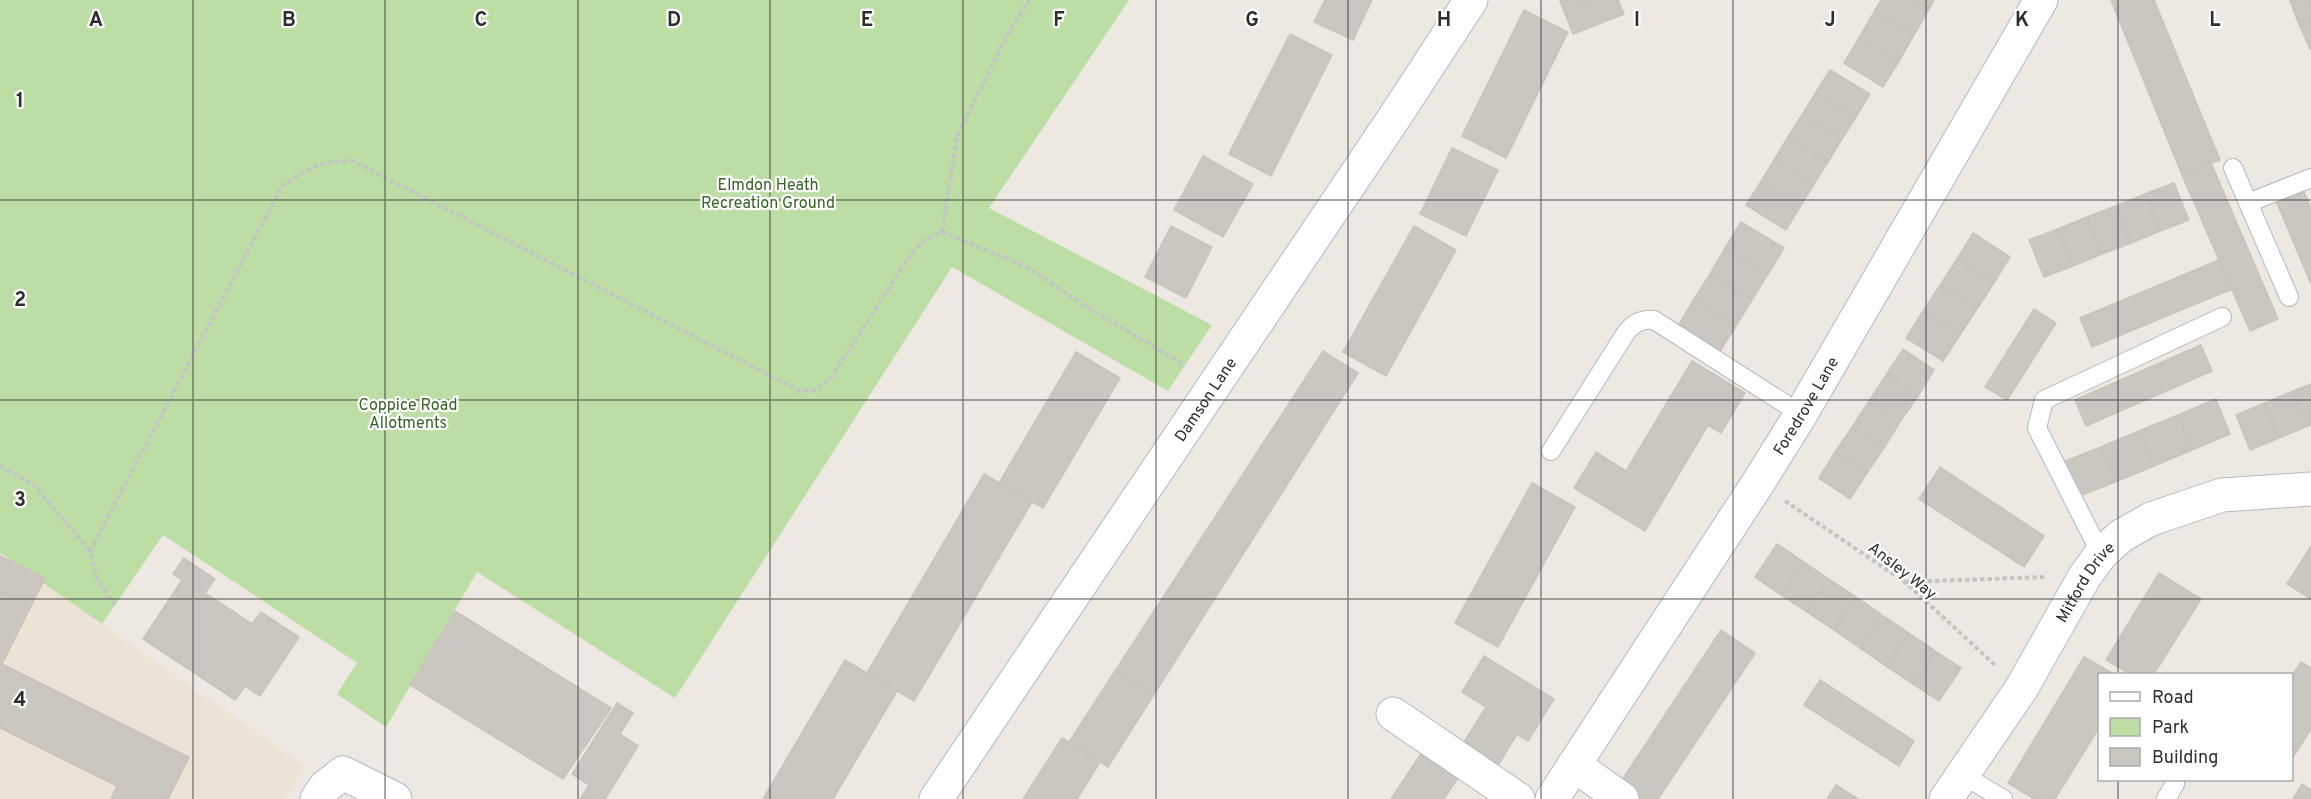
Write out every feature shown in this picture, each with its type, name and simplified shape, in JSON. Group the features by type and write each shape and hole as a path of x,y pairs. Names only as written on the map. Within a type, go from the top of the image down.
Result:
{"street":[{"name":"Damson Lane","path":"936,799 1471,0"},
{"name":"Foredrove Lane","path":"1552,799 1801,414 2041,0"},
{"name":"Mitford Drive","path":"1955,787 2021,689 2093,565 2121,536 2151,519 2222,495 2311,489"},
{"path":"1393,714 1518,799"},
{"path":"1574,765 1622,799"},
{"path":"317,799 325,787 343,773 395,799"}],"lane":[{"path":"2233,168 2289,297"},
{"path":"2248,204 2311,178"},
{"path":"2093,565 2037,428 2043,400 2222,317"},
{"path":"1551,451 1627,331 1636,322 1645,319 1654,320 1801,414"},
{"path":"1955,787 2003,799"}],"path":[{"path":"942,232 957,136 1006,37 1029,0"},
{"path":"90,551 283,184 320,164 351,160 800,391 816,390 831,378 910,255 924,240 942,232 1029,268 1092,311 1182,364"},
{"path":"0,466 34,485 90,551 97,579 115,605"},
{"name":"Ansley Way","path":"1758,483 1905,582 2021,689"},
{"path":"1905,582 2093,565"}],"shaded area":[{"path":"0,553 306,767 284,799 0,799"}],"green space":[{"name":"Elmdon Heath Recreation Ground","path":"0,0 1129,0 989,208 1212,325 1168,391 952,267 675,698 477,572 386,727 337,694 357,663 163,535 102,624 0,553"}],"building":[{"path":"1325,0 1372,0 1353,40 1314,22"},
{"path":"1618,0 1624,14 1573,34 1560,1"},
{"path":"1881,0 1913,0 1929,9 1914,35 1874,12"},
{"path":"1913,0 1934,0 1929,9"},
{"path":"2111,0 2154,0 2220,160 2182,175"},
{"path":"2290,0 2311,0 2311,17 2298,22"},
{"path":"1524,10 1568,32 1506,158 1462,136"},
{"path":"1874,12 1914,35 1899,61 1859,38"},
{"path":"2311,17 2311,49 2310,49 2298,22"},
{"path":"1290,34 1332,55 1271,176 1229,154"},
{"path":"1859,38 1899,61 1883,87 1844,63"},
{"path":"1830,70 1870,94 1856,117 1816,92"},
{"path":"1816,92 1856,117 1842,139 1802,115"},
{"path":"1802,115 1842,139 1828,162 1788,137"},
{"path":"1788,137 1828,162 1814,184 1774,160"},
{"path":"1452,148 1498,170 1466,236 1420,214"},
{"path":"1203,156 1253,184 1223,237 1174,210"},
{"path":"1774,160 1814,184 1800,207 1760,183"},
{"path":"2211,163 2278,319 2250,331 2182,175"},
{"path":"1760,183 1800,207 1786,230 1746,205"},
{"path":"2174,183 2189,220 2160,231 2145,194"},
{"path":"2304,192 2311,208 2311,284 2277,203"},
{"path":"2145,194 2160,231 2131,243 2116,206"},
{"path":"2116,206 2131,243 2102,254 2087,217"},
{"path":"2087,217 2102,254 2073,266 2058,229"},
{"path":"1741,222 1784,248 1768,274 1725,248"},
{"path":"1171,226 1212,247 1186,298 1145,277"},
{"path":"1414,226 1456,250 1386,376 1343,352"},
{"path":"2058,229 2073,266 2044,277 2029,240"},
{"path":"1973,233 2010,257 1994,283 1957,259"},
{"path":"1725,248 1768,274 1752,300 1710,274"},
{"path":"1957,259 1994,283 1977,309 1940,285"},
{"path":"2219,260 2232,289 2092,347 2080,318"},
{"path":"1710,274 1752,300 1736,326 1694,299"},
{"path":"1940,285 1977,309 1960,335 1923,311"},
{"path":"1694,299 1736,326 1720,351 1678,326"},
{"path":"2034,309 2056,323 2007,400 1985,387"},
{"path":"1923,311 1960,335 1943,361 1906,338"},
{"path":"2201,345 2212,371 2086,426 2075,400"},
{"path":"1903,349 1934,370 1918,396 1886,375"},
{"path":"1323,351 1358,373 1153,696 1115,671"},
{"path":"1076,352 1120,378 1043,508 999,483"},
{"path":"1692,361 1745,393 1721,433 1708,425 1645,531 1574,488 1596,452 1626,471"},
{"path":"1886,375 1918,396 1900,422 1869,401"},
{"path":"2311,384 2311,425 2308,426 2293,391"},
{"path":"2293,391 2308,426 2279,438 2265,403"},
{"path":"2216,399 2230,434 2192,450 2178,415"},
{"path":"1869,401 1900,422 1884,448 1852,427"},
{"path":"2265,403 2279,438 2250,450 2236,415"},
{"path":"2178,415 2192,450 2154,466 2139,431"},
{"path":"1852,427 1884,448 1867,473 1835,452"},
{"path":"2139,431 2154,466 2115,482 2101,447"},
{"path":"2101,447 2115,482 2077,497 2063,462"},
{"path":"1835,452 1867,473 1850,499 1819,478"},
{"path":"1940,467 2044,536 2024,567 1919,499"},
{"path":"984,474 1032,502 914,701 867,673"},
{"path":"1532,483 1575,507 1498,647 1455,623"},
{"path":"1777,544 1804,562 1781,595 1755,577"},
{"path":"2311,546 2311,599 2287,584"},
{"path":"0,556 45,578 2,664 189,757 168,799 111,799 117,786 0,728"},
{"path":"184,558 215,579 205,593 252,624 261,612 299,637 260,696 245,686 235,700 143,639 182,580 173,574"},
{"path":"1804,562 1830,580 1807,612 1781,595"},
{"path":"2159,573 2201,599 2155,673 2128,673 2106,660"},
{"path":"1830,580 1856,597 1834,630 1807,612"},
{"path":"1856,597 1882,615 1860,648 1834,630"},
{"path":"455,611 611,708 563,779 410,685"},
{"path":"1882,615 1909,633 1886,666 1860,648"},
{"path":"1721,630 1755,653 1658,799 1638,799 1618,786"},
{"path":"1909,633 1935,651 1913,684 1886,666"},
{"path":"1935,651 1961,668 1939,701 1913,684"},
{"path":"1484,656 1554,699 1528,741 1517,734 1494,772 1459,750 1486,707 1462,692"},
{"path":"2084,657 2112,673 2098,673 2098,729 2055,799 2034,799 2008,783"},
{"path":"845,660 897,691 833,799 763,799"},
{"path":"2301,662 2311,668 2311,729 2293,757 2293,674"},
{"path":"1115,671 1153,696 1108,767 1069,742"},
{"path":"1820,680 1914,741 1899,766 1804,705"},
{"path":"617,703 633,713 620,734 638,746 605,799 580,799 589,785 572,774"},
{"path":"1062,738 1100,762 1077,799 1023,799"},
{"path":"1422,752 1459,776 1444,799 1391,799"},
{"path":"2302,784 2311,790 2311,799 2293,799"},
{"path":"1836,785 1858,799 1827,799"}],"park label":[{"name":"Coppice Road Allotments","path":"408,413"}]}
